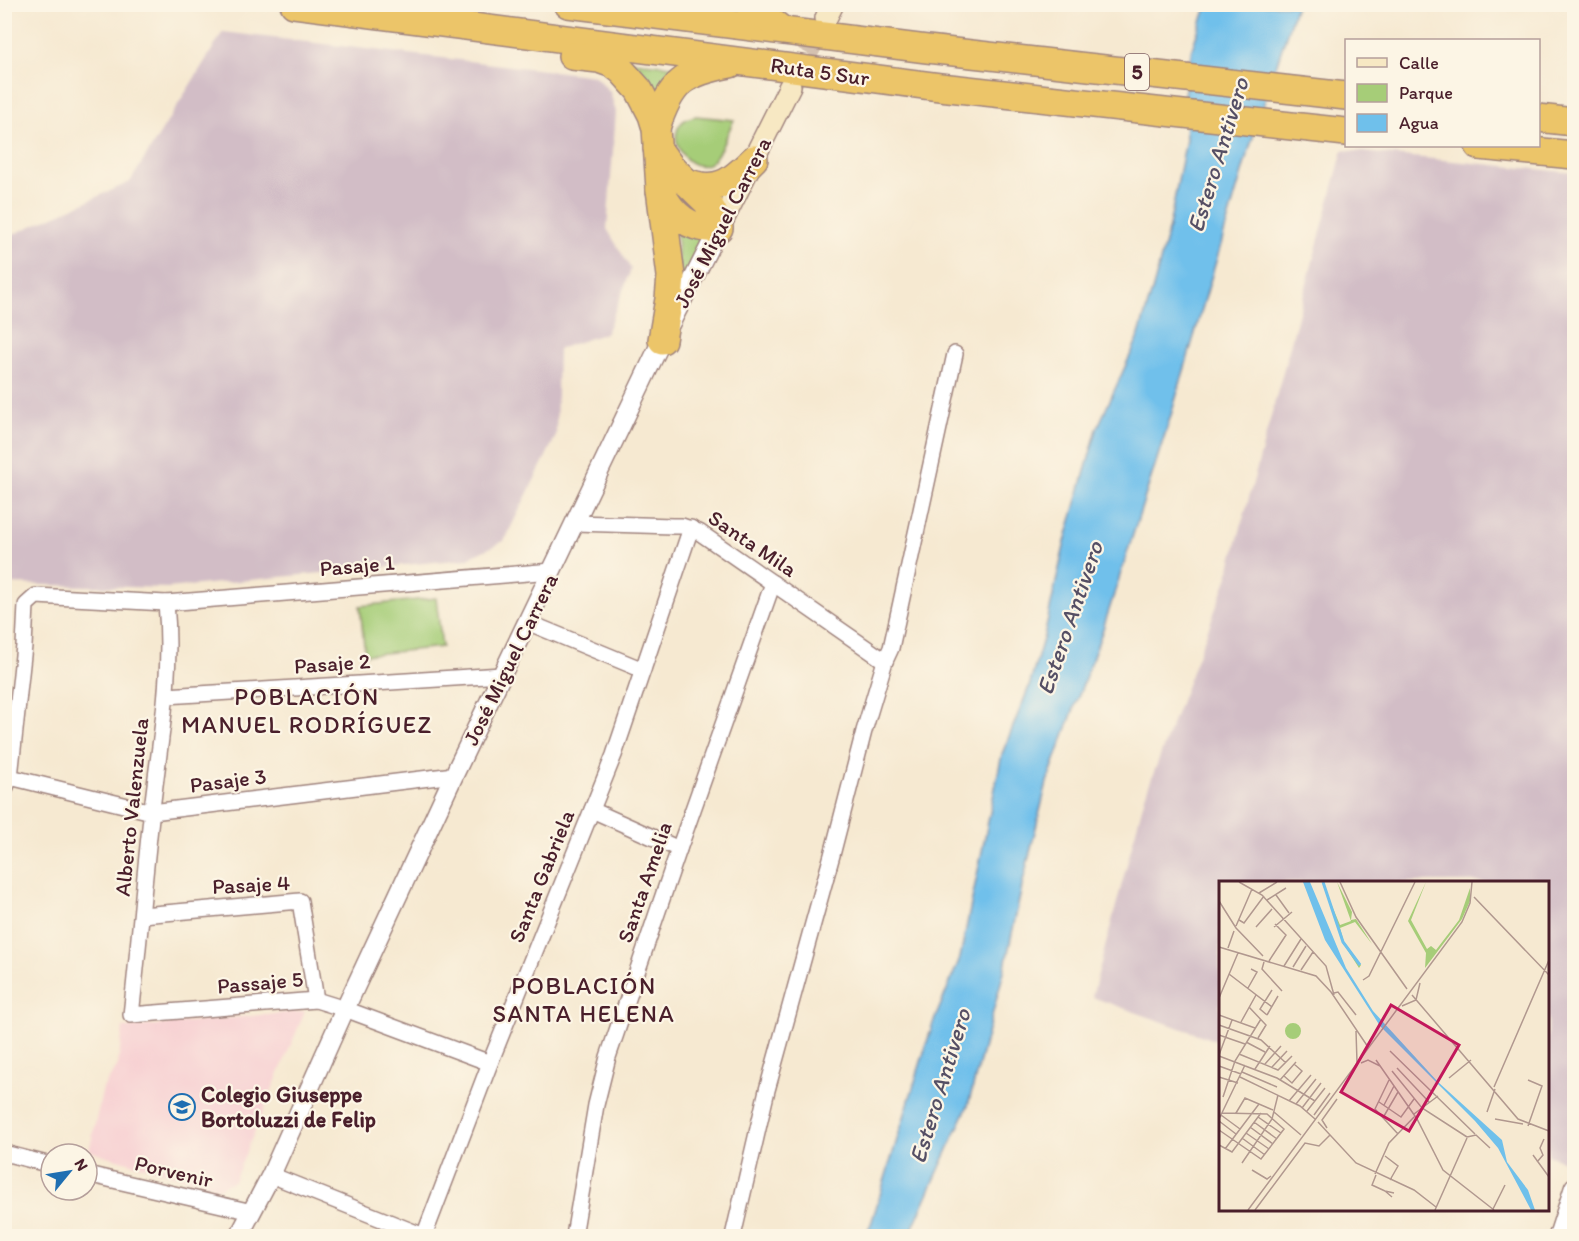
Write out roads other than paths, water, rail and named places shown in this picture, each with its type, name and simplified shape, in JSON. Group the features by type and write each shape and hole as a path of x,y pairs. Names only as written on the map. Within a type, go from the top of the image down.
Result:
{"highway":[{"name":"Ruta 5 Sur","path":"294,4 940,87 1345,132"},
{"name":"Ruta 5 Sur","path":"568,4 927,49 1345,96"},
{"path":"750,4 783,31"},
{"path":"347,10 472,41 598,59 613,64 622,71 639,90 652,115 657,138 671,167 671,276 662,340"},
{"path":"657,138 665,103 670,94 684,80 704,70 747,61"},
{"path":"1540,118 1575,122"},
{"path":"1490,147 1575,155"},
{"path":"672,185 703,187 721,185 735,177 754,159"},
{"path":"672,185 698,192 713,212 718,228"}],"main road":[{"name":"José Miguel Carrera","path":"718,228 790,86"}],"street":[{"name":"José Miguel Carrera","path":"239,1236 271,1175 454,774 718,228"},
{"path":"733,1236 766,1089 832,855 864,731 891,648 955,354"},
{"name":"Santa Mila","path":"575,523 691,528 708,536 885,661"},
{"name":"Santa Gabriela","path":"424,1236 490,1063 614,755 691,528"},
{"name":"Pasaje 1","path":"4,792 10,777 24,646 26,605 36,596 166,603 552,571"},
{"name":"Santa Amelia","path":"574,1236 600,1087 608,1057 773,583"},
{"name":"Alberto Valenzuela","path":"131,1015 165,696 169,633 166,603"},
{"path":"527,622 643,670"},
{"name":"Pasaje 2","path":"165,696 502,675"},
{"name":"Pasaje 3","path":"10,777 152,812 454,774"},
{"path":"592,810 679,849"},
{"name":"Pasaje 4","path":"142,915 300,901 316,1000"},
{"name":"Passaje 5","path":"131,1015 316,1000 490,1063"},
{"path":"4,1154 39,1162"},
{"path":"271,1175 424,1236"},
{"name":"Porvenir","path":"99,1177 252,1212"},
{"path":"1558,1236 1575,1187"}],"water":[{"name":"Estero Antivero","path":"1208,5 1296,5 1245,162 1171,415 1102,632 1047,782 1004,971 968,1105 909,1236 866,1236 932,1026 960,958 1002,754 1029,687 1044,636 1065,542 1097,429 1138,338 1155,281 1169,227 1186,140 1184,94 1192,49"}],"tunnel":[{"path":"793,81 823,24"}],"place":[{"name":"Colegio Giuseppe Bortoluzzi de Felip","path":"182,1107"}],"district":[{"name":"POBLACIÓN MANUEL RODRÍGUEZ","path":"307,711"},
{"name":"POBLACIÓN SANTA HELENA","path":"584,1000"}]}
